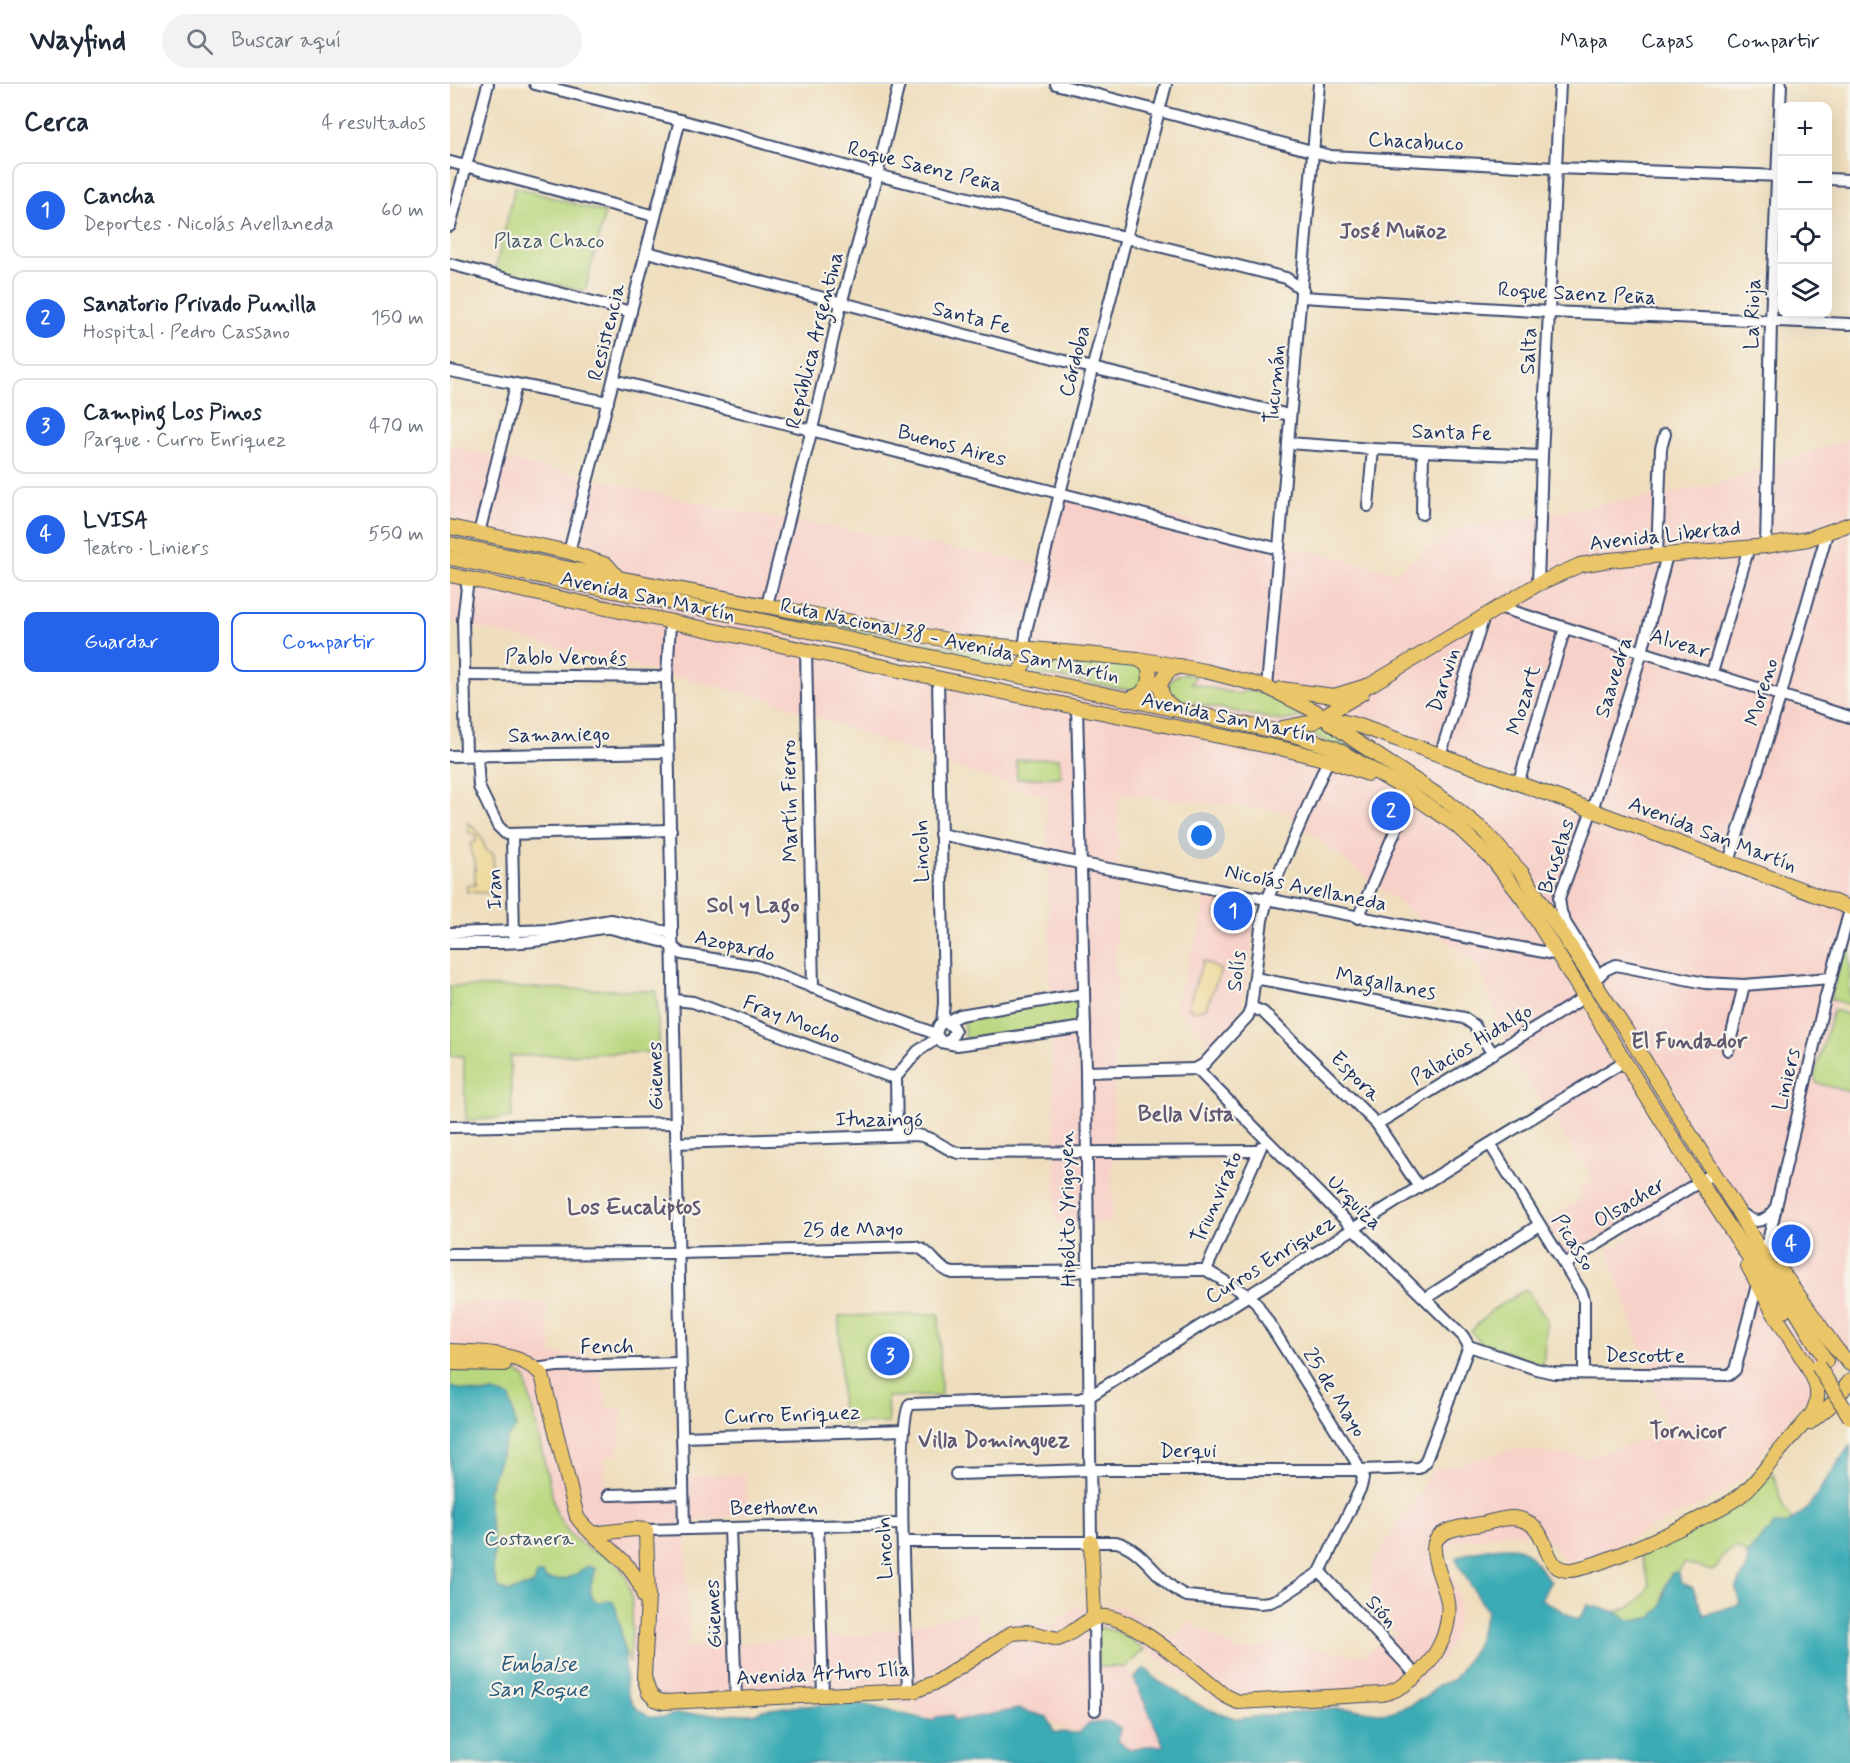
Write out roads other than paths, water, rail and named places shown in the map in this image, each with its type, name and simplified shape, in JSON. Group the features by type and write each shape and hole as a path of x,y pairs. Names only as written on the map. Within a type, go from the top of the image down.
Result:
{"main road":[{"name":"Avenida Libertad","path":"1256,727 1289,728 1305,725 1323,717 1499,607 1557,574 1580,565 1609,560 1766,546 1827,533 1850,524"},
{"name":"Avenida San Martín","path":"450,527 569,552 607,565 618,578"},
{"path":"475,549 479,533"},
{"name":"Ruta Nacional 38 - Avenida San Martín","path":"450,544 958,642 1138,659 1180,666 1267,687 1323,717 1468,816 1503,849 1536,892 1613,1012"},
{"name":"Ruta Nacional 38 - Avenida San Martín","path":"450,558 763,621 960,664 1020,673 1294,735 1335,748 1426,802 1457,826 1494,861 1524,900 1559,955"},
{"name":"Avenida San Martín","path":"456,574 670,622 1226,737 1328,760 1398,785"},
{"path":"666,586 663,602 670,622"},
{"path":"758,640 767,605"},
{"path":"821,653 837,638"},
{"path":"1017,695 1024,648"},
{"path":"1020,673 1025,661 1032,656 1075,658 1098,654"},
{"path":"916,655 936,678 960,664"},
{"path":"1129,699 1142,694 1150,682 1149,666 1138,659"},
{"path":"1177,710 1163,699 1160,684 1167,671 1180,666"},
{"name":"Avenida Libertad","path":"1267,687 1334,696 1365,690"},
{"path":"1360,726 1354,717 1352,707 1365,690"},
{"path":"1146,721 1149,704"},
{"name":"Avenida San Martín","path":"1323,717 1360,726 1592,810 1850,909"},
{"path":"1226,737 1230,721"},
{"path":"1402,770 1403,762 1413,746"},
{"path":"1559,955 1573,963 1595,997 1613,1012 1765,1254 1850,1364"},
{"path":"1559,955 1700,1182 1759,1269 1850,1417"},
{"path":"1599,976 1625,1022 1625,1029"},
{"path":"1625,1061 1632,1058 1636,1061 1659,1099 1677,1114"},
{"path":"1724,1218 1757,1285 1845,1398"},
{"path":"1094,1618 1112,1617 1128,1623 1224,1695 1239,1702 1382,1694 1398,1690 1417,1676 1441,1642 1447,1618 1446,1593 1434,1549 1436,1540 1444,1533 1508,1518 1521,1520 1536,1527 1549,1557 1556,1566 1567,1570 1582,1567 1644,1543 1732,1501 1750,1487 1800,1429 1813,1412 1818,1393 1816,1382 1818,1365 1765,1254"},
{"path":"450,1351 512,1357 525,1361 535,1369"},
{"path":"450,1363 503,1364 535,1369"},
{"name":"Avenida Arturo Ilía","path":"535,1369 543,1379 575,1513 582,1525 639,1581 646,1608"},
{"path":"1800,1429 1845,1398 1850,1381"},
{"path":"592,1534 634,1529 646,1530"},
{"name":"Avenida Arturo Ilía","path":"646,1530 648,1596 644,1677 647,1690 658,1701 736,1700 908,1692 937,1682 1012,1633 1027,1632 1061,1639 1094,1618"},
{"name":"Hipólito Yrigoyen","path":"1090,1542 1094,1618"},
{"path":"620,1560 635,1557 647,1550"}],"street":[{"path":"450,226 488,84"},
{"name":"Roque Saenz Peña","path":"535,84 680,120 877,175 1286,278 1302,294 1550,312 1850,324"},
{"name":"República Argentina","path":"767,605 841,304 877,175 898,84"},
{"name":"Chacabuco","path":"1056,84 1331,156 1556,168 1778,176"},
{"name":"Córdoba","path":"1024,648 1027,627 1060,493 1166,84"},
{"name":"Tucumán","path":"1267,687 1319,84"},
{"name":"Salta","path":"1538,584 1560,84"},
{"name":"La Rioja","path":"1779,156 1781,84"},
{"name":"Resistencia","path":"569,552 680,120"},
{"path":"450,162 655,216"},
{"path":"1832,179 1850,180"},
{"name":"La Rioja","path":"1766,546 1771,322 1778,194"},
{"name":"Santa Fe","path":"646,252 1092,368 1289,415"},
{"path":"450,264 631,312"},
{"path":"450,371 608,402"},
{"name":"Buenos Aires","path":"614,380 1279,549"},
{"path":"479,533 516,385"},
{"name":"Saavedra","path":"1592,810 1642,652 1662,555 1661,448 1665,434"},
{"name":"Santa Fe","path":"1288,443 1542,456"},
{"path":"1368,506 1373,449"},
{"path":"1422,514 1423,451"},
{"name":"Moreno","path":"1729,862 1781,694 1827,533"},
{"path":"1712,673 1749,547"},
{"path":"456,574 463,620 471,755 479,787 498,826 506,834 512,835 671,830"},
{"name":"Alvear","path":"1499,607 1850,717"},
{"name":"Darwin","path":"1440,756 1484,616"},
{"name":"Güemes","path":"670,622 666,677 684,1529"},
{"name":"Mozart","path":"1518,784 1566,628"},
{"name":"Martín Fierro","path":"806,650 813,988"},
{"name":"Pablo Veronés","path":"465,675 666,677"},
{"name":"Lincoln","path":"936,678 944,1023"},
{"name":"Hipólito Yrigoyen","path":"1077,707 1086,1072 1090,1542"},
{"name":"Samaniego","path":"450,756 668,752"},
{"name":"Solís","path":"1195,1069 1204,1064 1244,1022 1251,1007 1262,920 1267,900 1328,760"},
{"path":"1358,918 1412,794"},
{"name":"Bruselas","path":"1592,810 1559,898 1559,906 1566,924 1599,976"},
{"name":"Nicolás Avellaneda","path":"940,834 1358,918 1559,955"},
{"name":"Iran","path":"512,835 514,937"},
{"name":"Liniers","path":"1765,1254 1830,978 1850,909"},
{"name":"Azopardo","path":"450,943 514,937 611,920 672,933"},
{"name":"Azopardo","path":"450,933 563,937 600,927 665,942 682,954 757,966 957,1045 1085,1026"},
{"path":"1599,976 1616,965 1705,983 1744,985 1830,978"},
{"name":"Magallanes","path":"1255,978 1464,1018 1474,1025 1493,1054"},
{"path":"1728,1050 1744,985"},
{"path":"939,1038 937,1027 960,1015 1084,994"},
{"name":"Palacios Hidalgo","path":"1377,1124 1585,997"},
{"name":"Fray Mocho","path":"674,1000 693,1002 888,1076 896,1077"},
{"name":"Espora","path":"1251,1007 1269,1017 1377,1124 1419,1187"},
{"path":"897,1135 896,1077 918,1051 939,1038 953,1038 955,1031 952,1026 944,1023"},
{"name":"Curros Enriquez","path":"1090,1396 1419,1187 1625,1061"},
{"path":"1086,1072 1195,1069"},
{"name":"Urquiza","path":"1195,1069 1205,1076 1266,1141 1463,1335 1469,1346"},
{"path":"450,1127 675,1123"},
{"name":"Ituzaingó","path":"676,1143 897,1135 930,1137 953,1152 959,1153 1257,1151"},
{"name":"Triunvirato","path":"1206,1270 1257,1151 1266,1141"},
{"name":"Picasso","path":"1490,1144 1582,1293 1584,1300 1584,1373"},
{"name":"Olsacher","path":"1565,1264 1714,1173"},
{"path":"1737,1209 1751,1220 1760,1221 1776,1209"},
{"path":"1426,1298 1539,1225"},
{"name":"25 de Mayo","path":"450,1254 678,1253 916,1247 927,1253 947,1272 953,1273 1206,1270 1255,1301 1361,1470"},
{"name":"Descotte","path":"1469,1346 1554,1373 1731,1375 1735,1370 1757,1285"},
{"name":"Derqui","path":"956,1474 1090,1470 1419,1468 1425,1462 1469,1346"},
{"name":"Fench","path":"535,1369 557,1366 679,1363"},
{"name":"Lincoln","path":"908,1692 902,1524 904,1430 910,1404 1079,1399 1090,1396"},
{"name":"Curro Enriquez","path":"682,1437 904,1430"},
{"path":"903,1542 1116,1542 1127,1546 1176,1590 1187,1596 1270,1602 1320,1572 1361,1487 1363,1478 1361,1470"},
{"path":"609,1495 682,1493"},
{"name":"Beethoven","path":"646,1530 902,1524"},
{"path":"818,1526 823,1696"},
{"name":"Güemes","path":"730,1528 736,1700"},
{"name":"Sión","path":"1320,1572 1417,1676"},
{"name":"Hipólito Yrigoyen","path":"1094,1618 1095,1710"}],"water":[{"name":"Embalse San Roque","path":"450,1387 482,1394 494,1392 510,1397 516,1428 506,1439 488,1492 494,1546 493,1571 498,1588 508,1592 534,1584 537,1574 543,1574 546,1579 558,1580 573,1576 588,1566 596,1569 590,1587 592,1598 599,1603 606,1600 613,1602 616,1608 624,1650 629,1698 644,1714 657,1717 675,1714 753,1714 784,1707 857,1703 933,1721 937,1717 952,1715 955,1721 1018,1709 1047,1717 1054,1732 1079,1733 1089,1723 1110,1722 1120,1728 1118,1741 1130,1749 1164,1746 1134,1679 1145,1668 1158,1681 1204,1708 1238,1719 1322,1709 1391,1712 1426,1697 1438,1685 1453,1680 1474,1650 1487,1611 1456,1558 1481,1550 1512,1547 1526,1552 1551,1581 1541,1599 1578,1620 1588,1605 1616,1612 1628,1620 1652,1618 1664,1599 1669,1578 1672,1573 1678,1572 1681,1582 1693,1588 1704,1615 1740,1604 1736,1588 1746,1567 1747,1554 1774,1525 1785,1525 1807,1509 1850,1445 1850,1763 450,1763"}],"place":[{"name":"Sanatorio Privado Punilla","path":"1391,811"},
{"name":"Cancha","path":"1233,911"},
{"name":"LVISA","path":"1791,1244"},
{"name":"Camping Los Pinos","path":"890,1356"}],"district":[{"name":"José Muñoz","path":"1393,230"},
{"name":"Sol y Lago","path":"753,904"},
{"name":"El Fundador","path":"1689,1040"},
{"name":"Bella Vista","path":"1186,1113"},
{"name":"Los Eucaliptos","path":"634,1206"},
{"name":"Tornicor","path":"1688,1430"},
{"name":"Villa Dominguez","path":"994,1439"}],"park label":[{"name":"Plaza Chaco","path":"549,240"},
{"name":"Costanera","path":"529,1538"}]}
